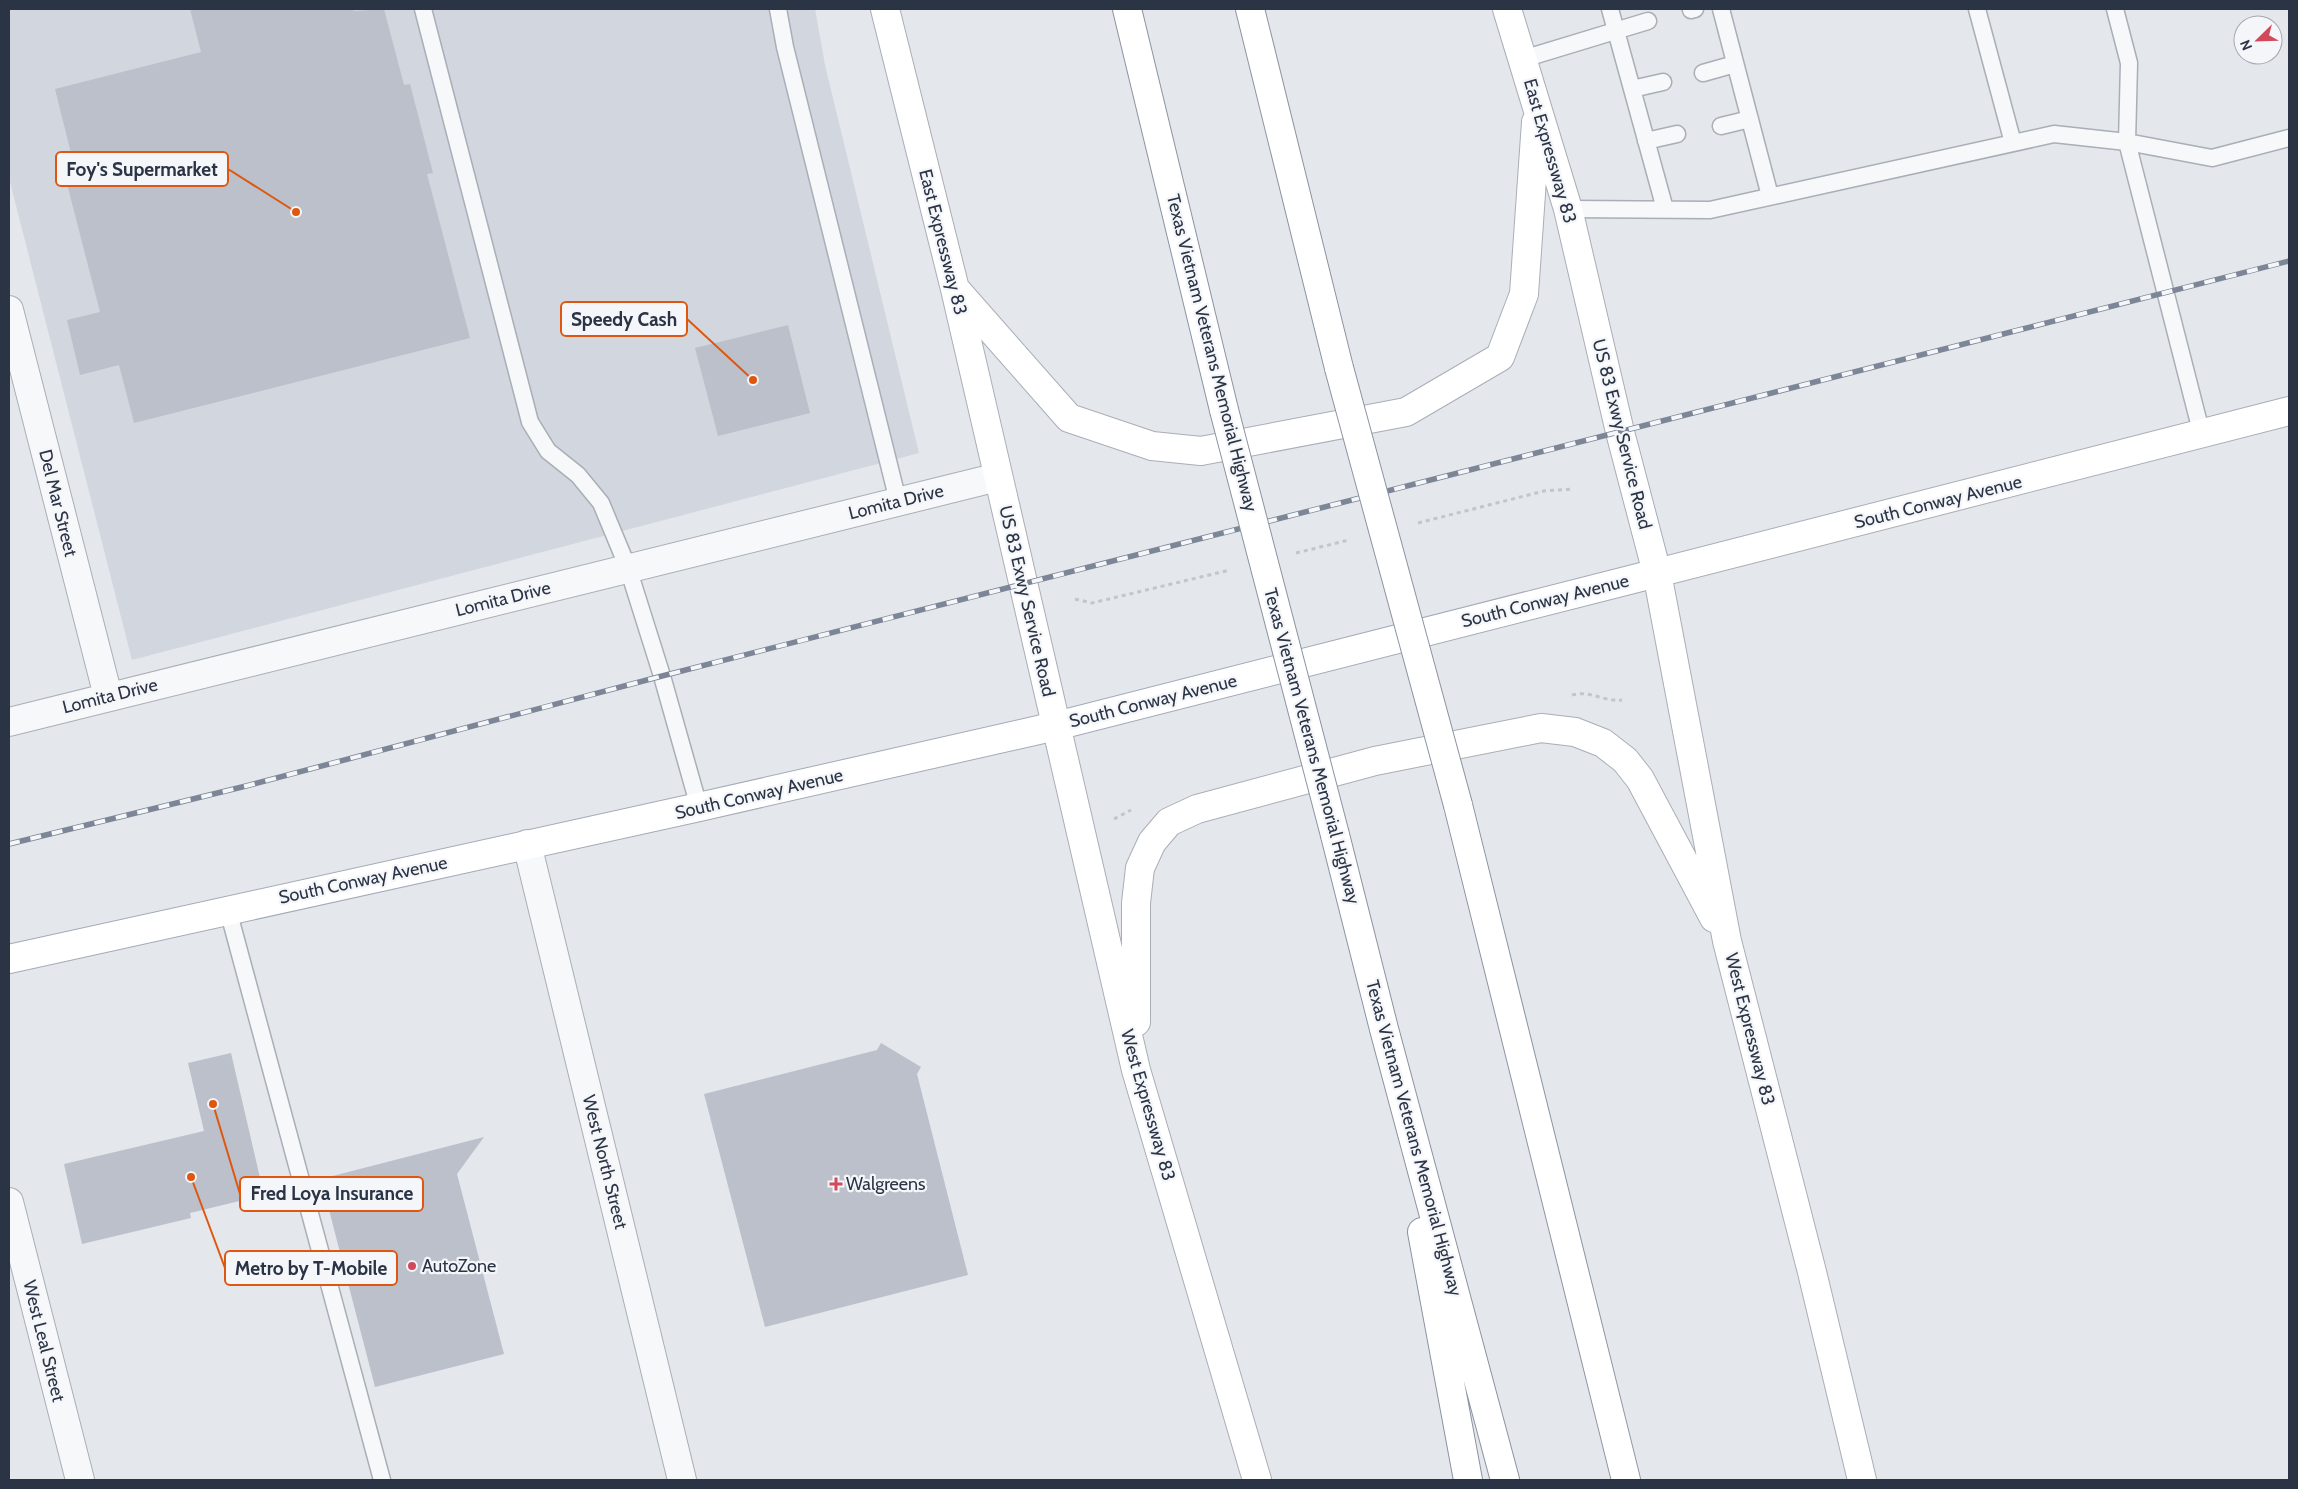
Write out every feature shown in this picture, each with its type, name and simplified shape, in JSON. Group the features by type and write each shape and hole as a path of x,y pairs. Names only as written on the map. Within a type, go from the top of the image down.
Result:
{"main road":[{"name":"East Expressway 83","path":"885,9 955,289 998,477"},
{"path":"1120,9 1157,125"},
{"name":"Texas Vietnam Veterans Memorial Highway","path":"1127,9 1157,125 1224,410 1384,1029 1505,1480"},
{"path":"1250,9 1338,368 1458,805 1626,1480"},
{"name":"East Expressway 83","path":"1507,9 1568,209 1588,295"},
{"path":"955,289 1069,418 1152,446 1201,451 1406,412 1500,357 1524,294 1537,104"},
{"name":"US 83 Exwy Service Road","path":"1588,295 1620,432 1657,573"},
{"name":"South Conway Avenue","path":"9,959 699,807 1056,726 2202,435 2289,411"},
{"name":"US 83 Exwy Service Road","path":"998,477 1056,726"},
{"name":"West Expressway 83","path":"1657,573 1727,941 1810,1263 1862,1480"},
{"name":"West Expressway 83","path":"1056,726 1136,1070 1257,1480"},
{"path":"1136,1070 1136,903 1140,868 1152,842 1169,822 1197,809 1375,760 1541,728 1575,732 1603,743 1625,760 1640,779 1727,941"},
{"path":"1384,1029 1468,1480"}],"street":[{"name":"Del Mar Street","path":"9,310 108,696"},
{"name":"Lomita Drive","path":"9,722 998,477"},
{"name":"West North Street","path":"527,844 682,1480"},
{"name":"West Leal Street","path":"9,1202 80,1480"}],"lane":[{"path":"423,9 530,422 548,451 578,475 601,503 628,568 662,676 699,807"},
{"path":"778,9 808,140 898,501"},
{"path":"1610,9 1665,209"},
{"path":"1721,9 1770,196"},
{"path":"1977,9 2013,143"},
{"path":"2115,9 2129,63 2127,142 2202,435"},
{"path":"1523,59 1648,21"},
{"path":"1703,73 1735,64"},
{"path":"1632,89 1663,82"},
{"path":"1721,126 1750,119"},
{"path":"1646,140 1677,134"},
{"path":"1568,209 1710,210 2054,134 2127,142 2212,158 2289,138"},
{"path":"228,910 382,1480"}],"path":[{"path":"1416,524 1544,491 1573,489"},
{"path":"1292,554 1358,538"},
{"path":"1075,599 1092,603 1235,568"}],"shaded area":[{"path":"9,9 815,9 825,65 919,453 132,660 9,178"}],"building":[{"path":"190,9 353,9 354,11 384,9 404,85 410,84 433,173 427,174 470,338 134,423 119,365 80,375 67,320 100,312 66,180 77,177 55,89 201,52"},
{"path":"788,325 810,413 718,436 695,348"},
{"name":"Walgreens","path":"881,1043 921,1067 917,1074 968,1275 765,1327 704,1094 877,1050"},
{"path":"231,1053 264,1195 190,1213 191,1218 82,1244 64,1164 204,1131 188,1063"},
{"name":"AutoZone","path":"484,1137 457,1174 504,1354 375,1387 321,1179"}],"railway":[{"path":"9,844 246,786 662,676 2289,261"}],"place":[{"name":"Foy's Supermarket","path":"296,212"},
{"name":"Speedy Cash","path":"753,380"},
{"name":"Fred Loya Insurance","path":"213,1104"},
{"name":"Metro by T-Mobile","path":"191,1177"},
{"name":"Walgreens","path":"836,1184"},
{"name":"AutoZone","path":"412,1266"}]}
